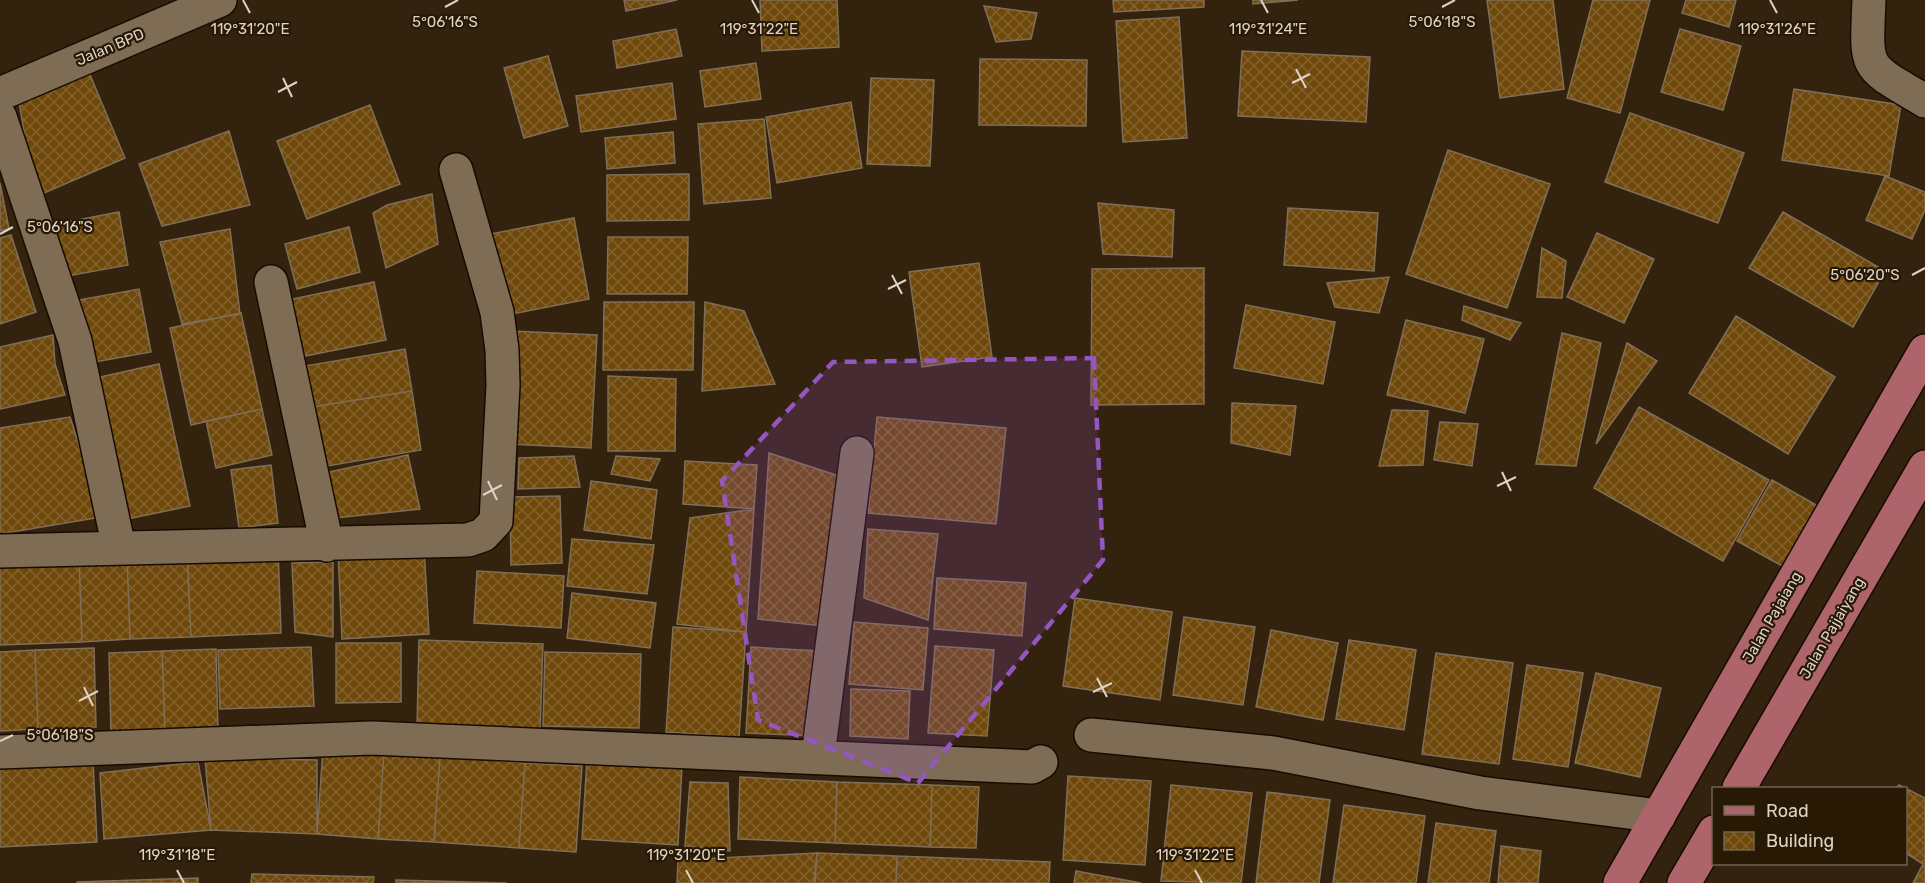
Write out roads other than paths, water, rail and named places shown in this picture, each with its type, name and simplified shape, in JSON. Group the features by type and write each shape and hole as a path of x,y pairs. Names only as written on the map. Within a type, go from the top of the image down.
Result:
{"main road":[{"name":"Jalan Pajaiang","path":"1620,883 1925,351"},
{"name":"Jalan Pajjaiyang","path":"1740,787 1925,467"},
{"path":"1684,883 1712,834"}],"street":[{"name":"Jalan BPD","path":"0,94 220,0"},
{"path":"1869,0 1867,51 1872,67 1925,101"},
{"path":"0,117 75,341 119,548"},
{"path":"0,551 327,545 468,540 483,534 496,521 503,385 502,350 497,312 456,170"},
{"path":"271,282 327,545"},
{"path":"818,756 856,453"},
{"path":"1091,735 1274,753 1480,793 1659,816"},
{"path":"0,752 372,738 1032,767 1041,762"}]}
